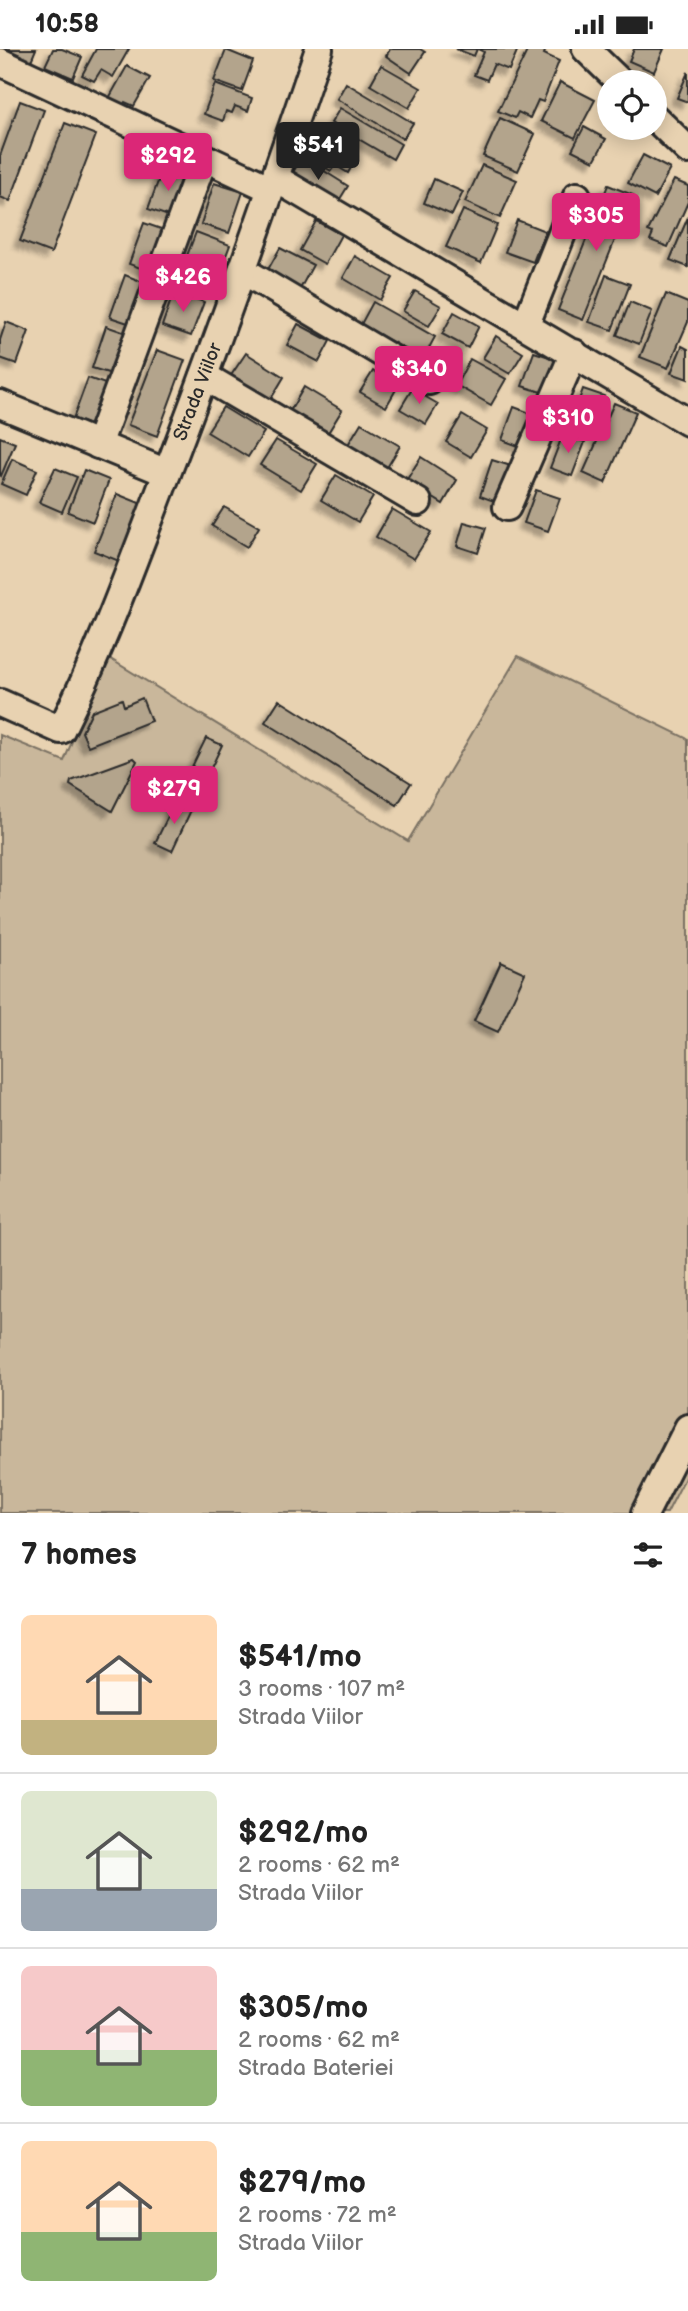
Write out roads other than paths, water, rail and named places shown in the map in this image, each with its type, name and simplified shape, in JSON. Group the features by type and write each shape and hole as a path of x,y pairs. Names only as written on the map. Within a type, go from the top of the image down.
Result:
{"street":[{"name":"Strada Viilor","path":"0,703 61,730 101,645 204,376 319,49"},
{"path":"0,62 204,158 273,184 526,324 688,422"},
{"path":"667,130 688,150"},
{"path":"98,445 204,158"},
{"path":"526,324 577,196"},
{"path":"242,271 429,381"},
{"path":"507,507 574,352"},
{"path":"204,376 418,502"},
{"path":"0,404 167,473"},
{"path":"645,1513 688,1428"}]}
